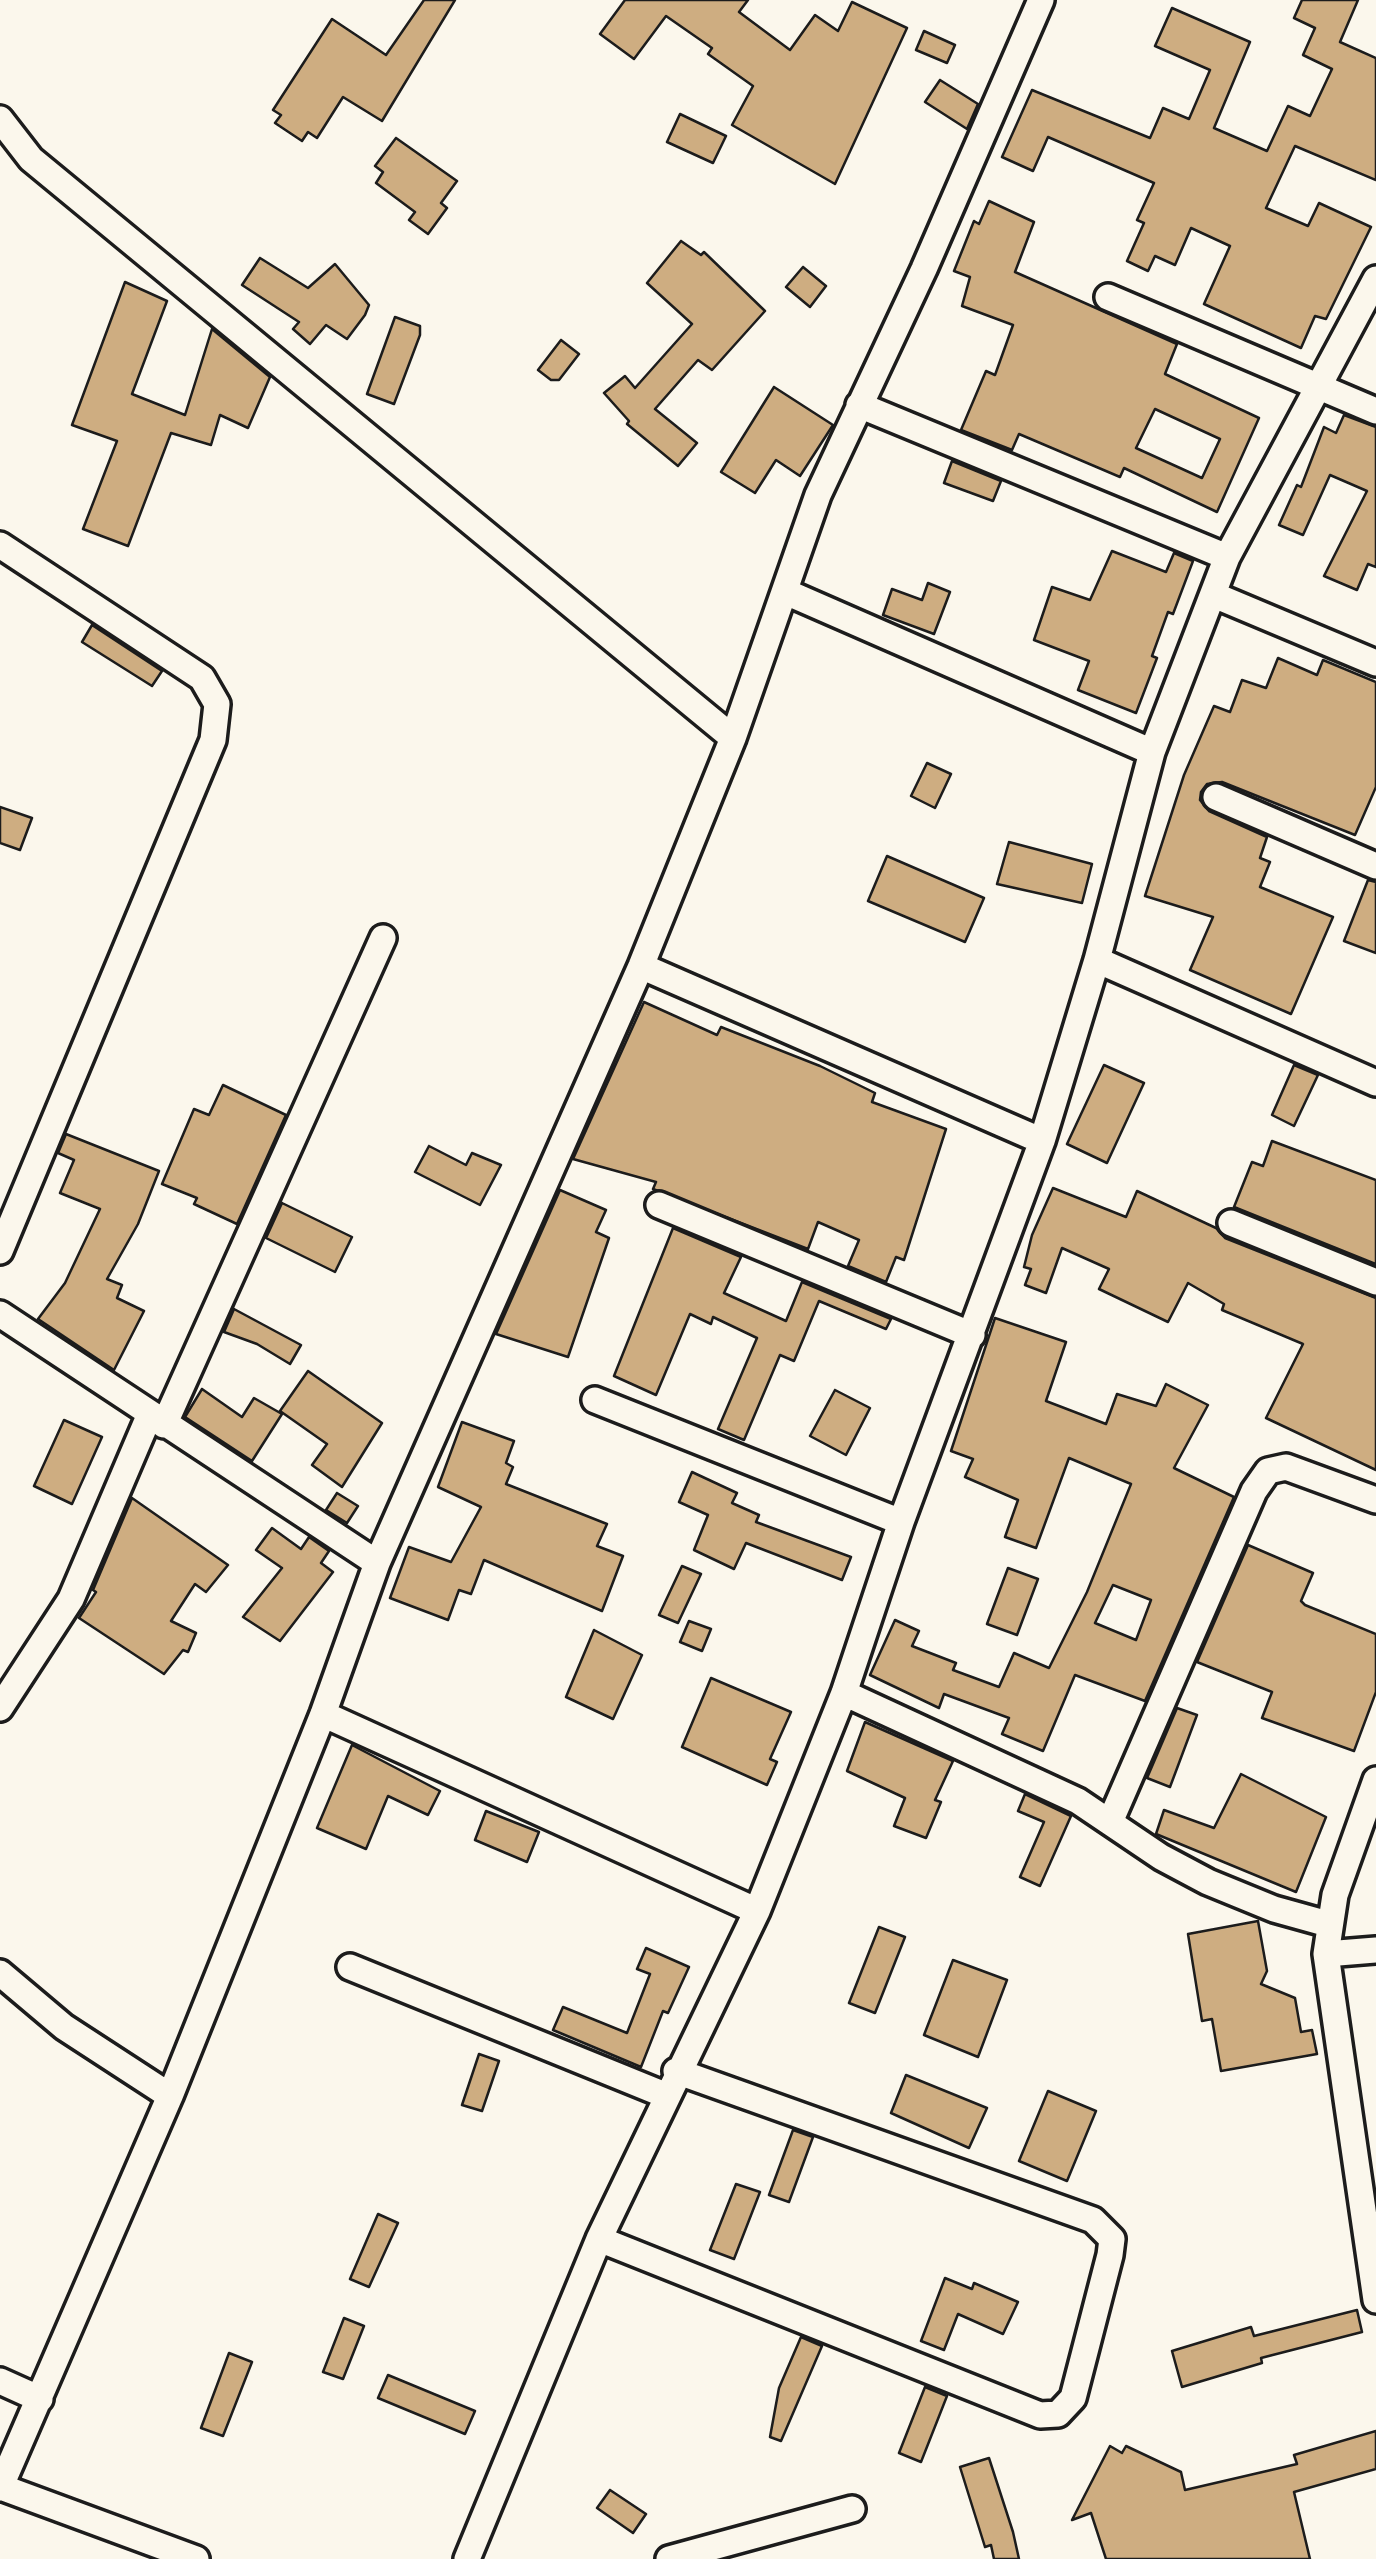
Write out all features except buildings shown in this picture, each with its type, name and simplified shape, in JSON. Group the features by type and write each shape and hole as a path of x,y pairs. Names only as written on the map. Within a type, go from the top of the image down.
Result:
{"street":[{"path":"196,2559 0,2487 170,2096 323,1714 377,1562 640,966 734,738 818,496 924,268 1041,0"},
{"path":"0,119 30,159 734,738"},
{"path":"467,2559 599,2239 670,2083 757,1910 844,1694 901,1522 1042,1141 1097,960 1152,752 1227,557 1315,384 1376,278"},
{"path":"1108,298 1376,411"},
{"path":"859,406 1227,557"},
{"path":"0,545 202,678 218,704 214,740 0,1251"},
{"path":"786,592 1152,752"},
{"path":"1214,595 1376,663"},
{"path":"1216,798 1376,866"},
{"path":"0,1708 71,1600 382,938"},
{"path":"1097,960 1376,1082"},
{"path":"640,966 1042,1141"},
{"path":"659,1205 972,1335"},
{"path":"1231,1223 1376,1282"},
{"path":"0,1314 377,1562"},
{"path":"595,1400 901,1522"},
{"path":"1110,1822 1254,1491 1268,1472 1286,1467 1376,1500"},
{"path":"844,1694 1078,1802 1161,1858 1208,1882 1274,1909 1328,1924"},
{"path":"323,1714 757,1910"},
{"path":"1376,1780 1328,1924 1326,1954 1376,2300"},
{"path":"1326,1954 1376,1950"},
{"path":"350,1968 670,2083 1093,2220 1112,2238 1074,2398 1058,2414 1040,2415 599,2239"},
{"path":"0,1973 64,2026 170,2096"},
{"path":"0,2382 40,2400"},
{"path":"670,2559 852,2509"}]}
